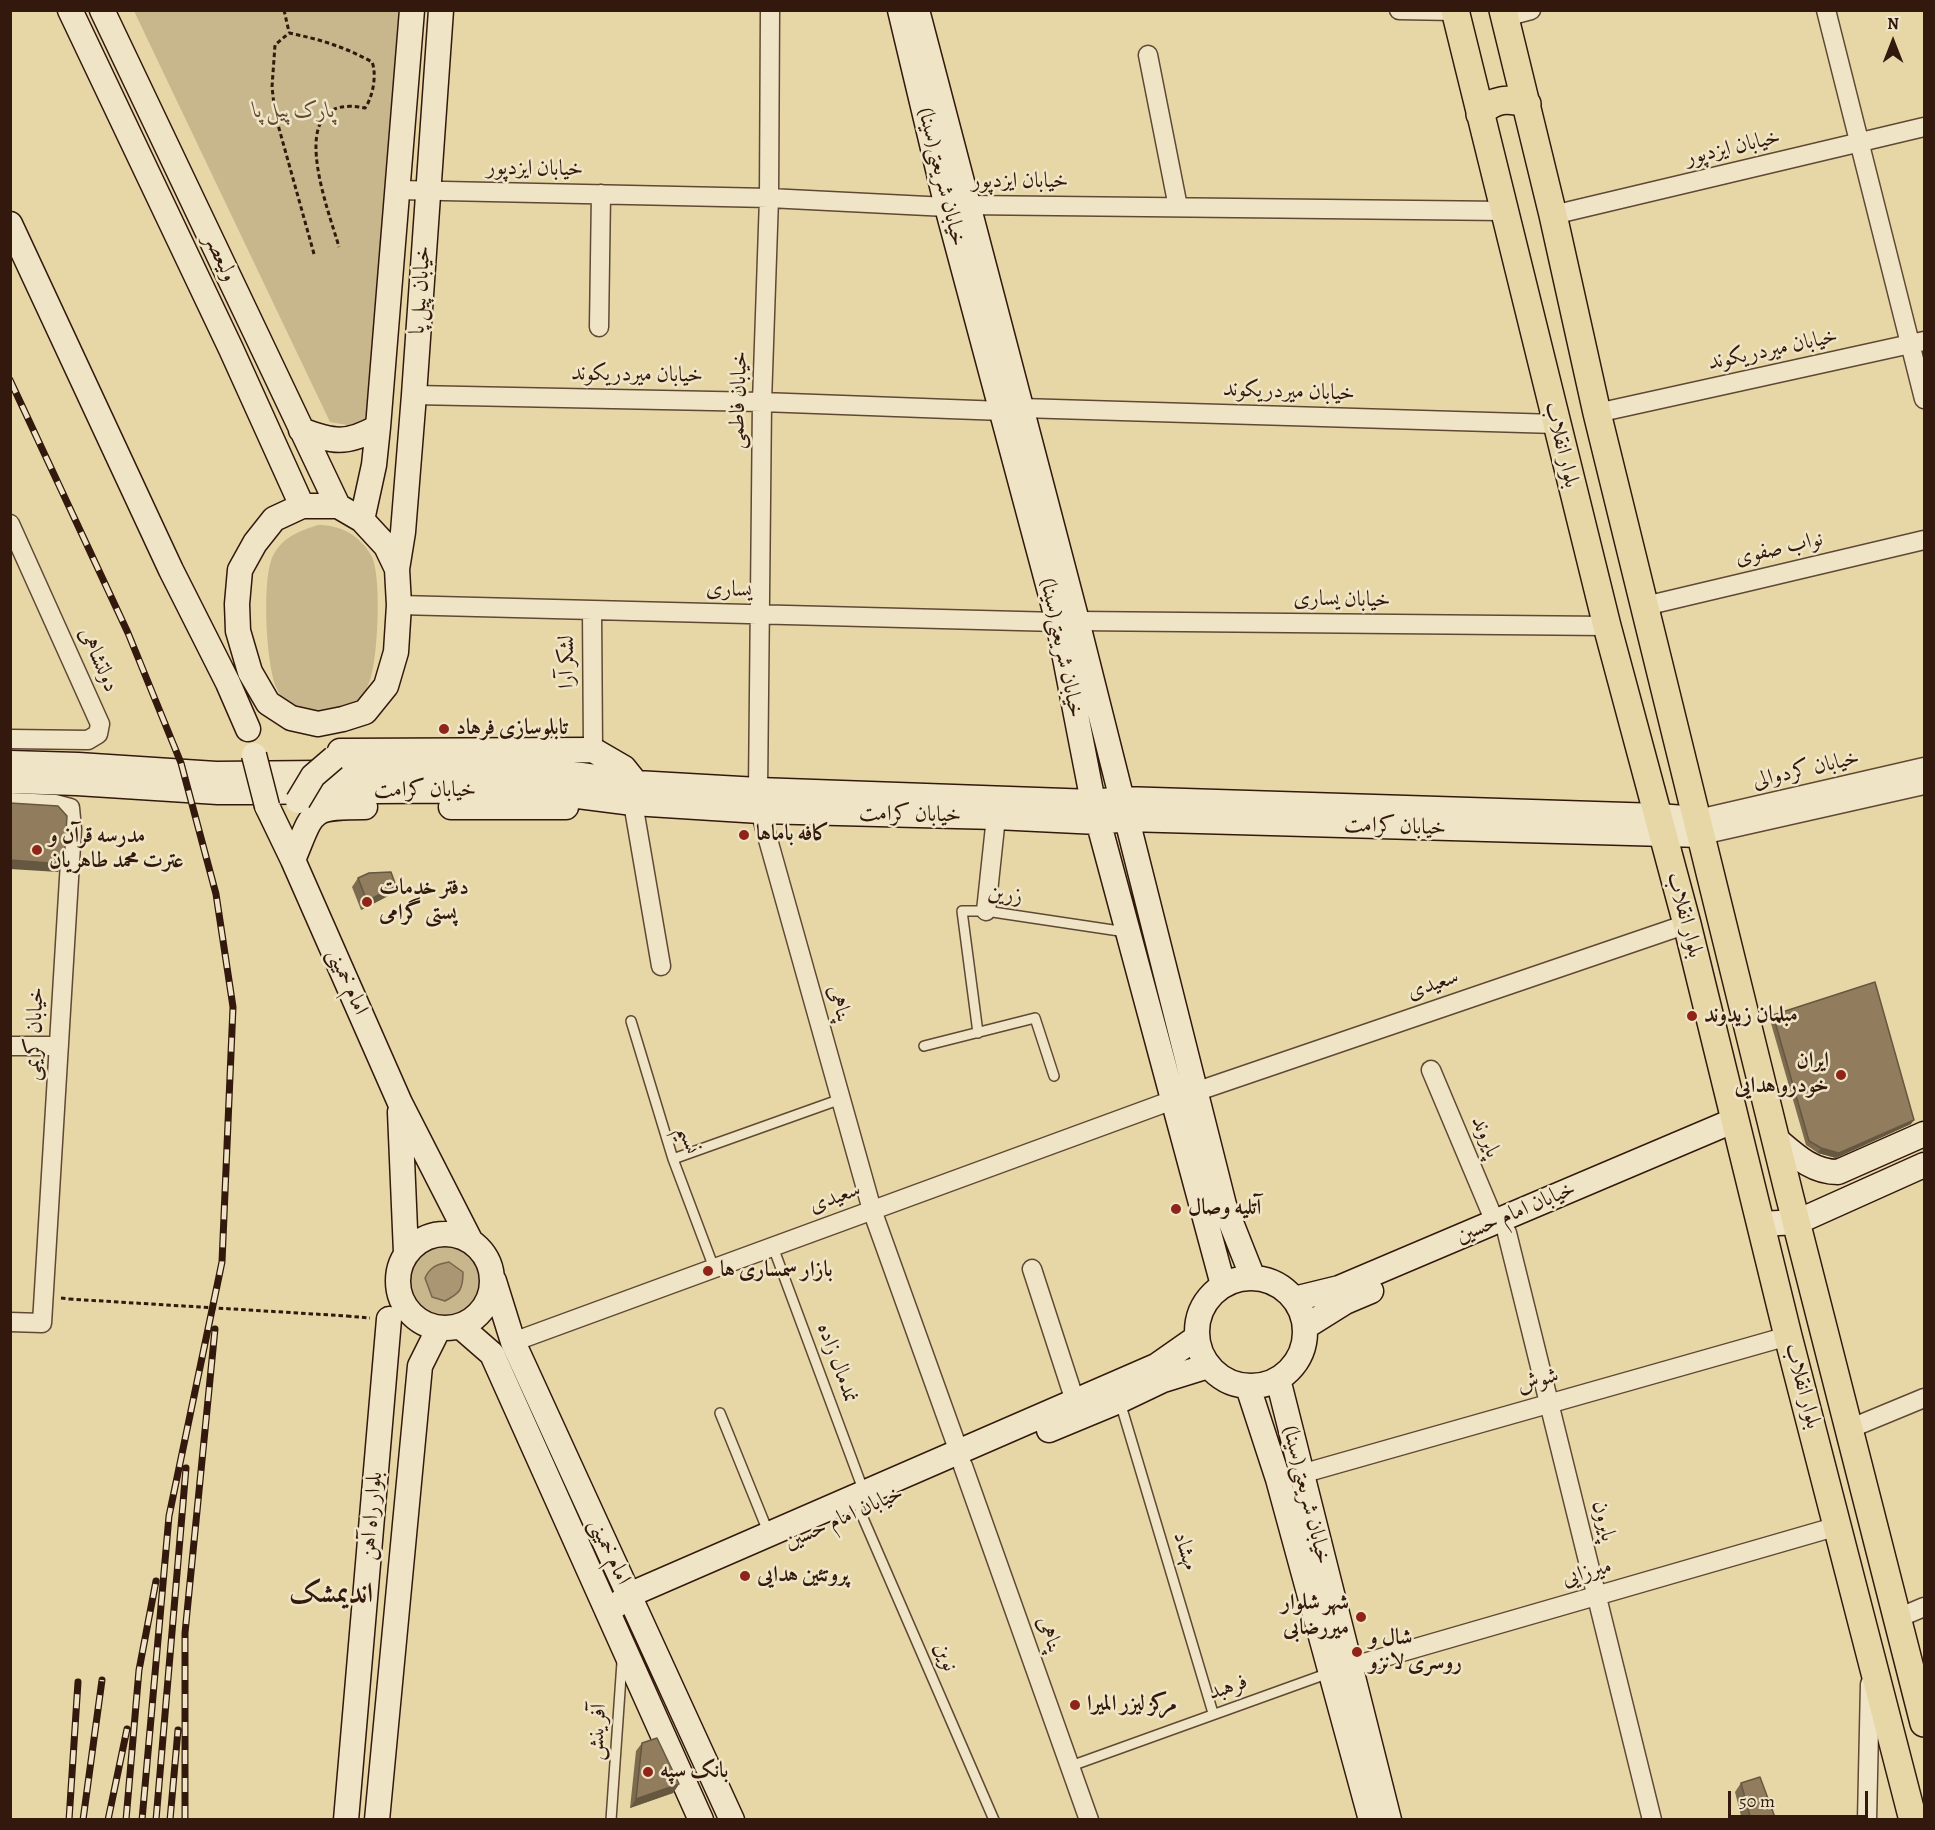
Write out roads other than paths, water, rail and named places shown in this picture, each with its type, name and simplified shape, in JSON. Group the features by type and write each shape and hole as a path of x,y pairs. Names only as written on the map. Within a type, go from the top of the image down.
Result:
{"main road":[{"name":"ولیعصر","path":"70,10 231,349 302,506"},
{"name":"ولیعصر","path":"102,10 338,506"},
{"name":"خیابان پیل پا","path":"362,520 374,465 378,427 412,10"},
{"name":"خیابان پیل پا","path":"398,569 414,395 441,10"},
{"name":"خیابان شریعتی(سینا)","path":"900,10 957,206 1067,622 1124,809 1223,1285"},
{"name":"خیابان شریعتی(سینا)","path":"917,10 957,206"},
{"name":"بلوار انقلاب","path":"1455,11 1607,626 1687,924 1788,1336 1913,1820"},
{"name":"بلوار انقلاب","path":"1513,13 1527,104 1597,413 1776,1139 1924,1723"},
{"path":"1480,114 1496,101 1506,99 1527,104"},
{"name":"امام خمینی","path":"10,224 171,570 228,683 248,729 267,806 400,1103 470,1240"},
{"path":"301,430 325,439 347,440 364,435 378,427"},
{"path":"293,860 290,826 298,801 313,776 337,755 365,712 386,686 396,652 399,605 398,569 386,546 362,520 338,506 302,506 274,519 255,543 240,570 237,604 238,631 250,672 268,703 291,718 318,724 365,712"},
{"name":"خیابان شریعتی(سینا)","path":"1067,622 1095,812 1128,933 1184,1096 1253,1278"},
{"path":"248,729 268,703"},
{"path":"293,860 309,821 322,809 341,807 584,807 635,793 624,768 593,750 337,755"},
{"name":"خیابان کرامت","path":"10,763 216,774 535,771 581,775 635,793"},
{"name":"خیابان کرامت","path":"10,781 218,792 531,790 635,793 996,817 1124,809 1700,827"},
{"name":"خیابان کرامت","path":"759,801 1095,812"},
{"name":"امام خمینی","path":"400,1103 406,1253"},
{"name":"خیابان امام حسین","path":"1294,1299 1339,1288 1501,1227 1737,1127"},
{"path":"1776,1139 1809,1165 1825,1173 1838,1173 1924,1134"},
{"path":"1761,1224 1797,1222 1924,1165"},
{"name":"خیابان امام حسین","path":"1305,1327 1345,1302 1501,1227"},
{"path":"453,1233 470,1240 484,1252 491,1266 494,1281 491,1297 479,1315 450,1328 420,1322 405,1308 399,1288 398,1269 406,1253 419,1241 435,1234 453,1233"},
{"path":"1253,1278 1275,1284 1294,1299 1305,1327 1305,1342 1291,1370 1264,1385 1248,1387 1233,1384 1219,1377 1208,1366 1200,1353 1197,1322 1202,1308 1211,1295 1223,1285 1238,1279 1253,1278"},
{"name":"امام خمینی","path":"494,1281 513,1342 732,1820"},
{"name":"بلوار راه آهن","path":"346,1820 389,1319"},
{"name":"امام خمینی","path":"450,1328 492,1354 701,1820"},
{"name":"بلوار راه آهن","path":"376,1820 420,1366 450,1328"},
{"path":"961,1459 1075,1401 1156,1366 1197,1338"},
{"name":"خیابان امام حسین","path":"608,1612 961,1459 1119,1401 1162,1380 1208,1366"},
{"name":"خیابان شریعتی(سینا)","path":"1278,1379 1301,1474 1371,1820"},
{"name":"خیابان شریعتی(سینا)","path":"1248,1387 1389,1820"},
{"name":"خیابان امام حسین","path":"632,1602 769,1534 862,1502"},
{"path":"362,1630 394,1633"}],"street":[{"name":"خیابان فاطمی","path":"759,801 758,615 762,402 770,198 770,10"},
{"path":"1399,10 1455,11"},
{"path":"1826,10 1860,143 1918,343 1924,399"},
{"path":"1148,55 1178,207"},
{"name":"خیابان ایزدپور","path":"1553,215 1924,127"},
{"name":"خیابان ایزدپور","path":"398,190 770,198 957,206 1504,211"},
{"path":"599,327 601,194"},
{"name":"خیابان میردریکوند","path":"1597,413 1918,343"},
{"name":"خیابان میردریکوند","path":"414,395 762,402 1556,424"},
{"name":"دولتشاهی","path":"10,524 100,724 98,734 88,740 10,739"},
{"name":"نواب صفوی","path":"1645,606 1924,540"},
{"name":"یساری","path":"399,605 1067,622"},
{"name":"لشکر آرا","path":"592,610 593,750"},
{"name":"خیابان یساری","path":"1067,622 1607,626"},
{"name":"خیابان کردوالی","path":"1700,827 1924,768"},
{"name":"خیابان کردوالی","path":"1700,827 1924,785"},
{"path":"635,793 662,966"},
{"name":"پناهی","path":"759,801 872,1210 1089,1820"},
{"name":"خیابان کریمی","path":"10,802 55,804 70,808 72,828 42,1323 10,1322"},
{"path":"986,911 996,817"},
{"name":"سعیدی","path":"513,1342 1184,1096 1687,924"},
{"path":"10,1046 59,1046"},
{"name":"پایروند","path":"1431,1070 1501,1227"},
{"name":"پایرون","path":"1501,1227 1549,1403 1652,1820"},
{"path":"1032,1269 1075,1401"},
{"name":"شوش","path":"1301,1474 1788,1336"},
{"path":"1849,1429 1924,1398"},
{"name":"میرزایی","path":"1340,1670 1838,1526"},
{"path":"1898,1618 1924,1607"},
{"path":"1867,1820 1871,1655"}],"lane":[{"name":"زرین","path":"978,1033 962,911 986,911 1128,933"},
{"path":"924,1046 1035,1018 1054,1076"},
{"name":"نسیم","path":"631,1021 673,1159 714,1268"},
{"path":"673,1159 841,1099"},
{"name":"نمدمال زاده","path":"773,1247 862,1502"},
{"name":"مهشاد","path":"1119,1401 1213,1713"},
{"path":"720,1413 769,1534"},
{"name":"نوین","path":"862,1502 994,1820"},
{"name":"آفرینش","path":"611,1820 624,1647"},
{"name":"فرهبد","path":"1071,1766 1213,1713 1340,1670"}],"railway":[{"path":"10,380 128,633 181,763 216,894 233,1007 222,1262 169,1516 142,1820"},
{"path":"185,1820 185,1633 215,1329"},
{"path":"156,1820 186,1468"},
{"path":"126,1820 139,1670 156,1581"},
{"path":"83,1820 102,1680"},
{"path":"69,1820 78,1682"},
{"path":"108,1820 127,1729"},
{"path":"170,1820 178,1730"}],"place":[{"name":"تابلوسازی فرهاد","path":"444,729"},
{"name":"کافه باماها","path":"744,835"},
{"name":"مدرسه قرآن و عترت محمد طاهریان","path":"37,850"},
{"name":"دفتر خدمات پستی گرامی","path":"367,902"},
{"name":"مبلمان زیدوند","path":"1692,1016"},
{"name":"ایران خودرو هدایی","path":"1841,1075"},
{"name":"آتلیه وصال","path":"1176,1209"},
{"name":"بازار سمساری ها","path":"708,1271"},
{"name":"پروتئین هدایی","path":"745,1576"},
{"name":"شهر شلوار میررضابی","path":"1361,1617"},
{"name":"شال و روسری لانزو","path":"1357,1652"},
{"name":"مرکز لیزر المیرا","path":"1075,1705"},
{"name":"بانک سپه","path":"648,1772"}],"district":[{"name":"اندیمشک","path":"331,1595"}],"park label":[{"name":"پارک پیل پا","path":"294,112"}]}
